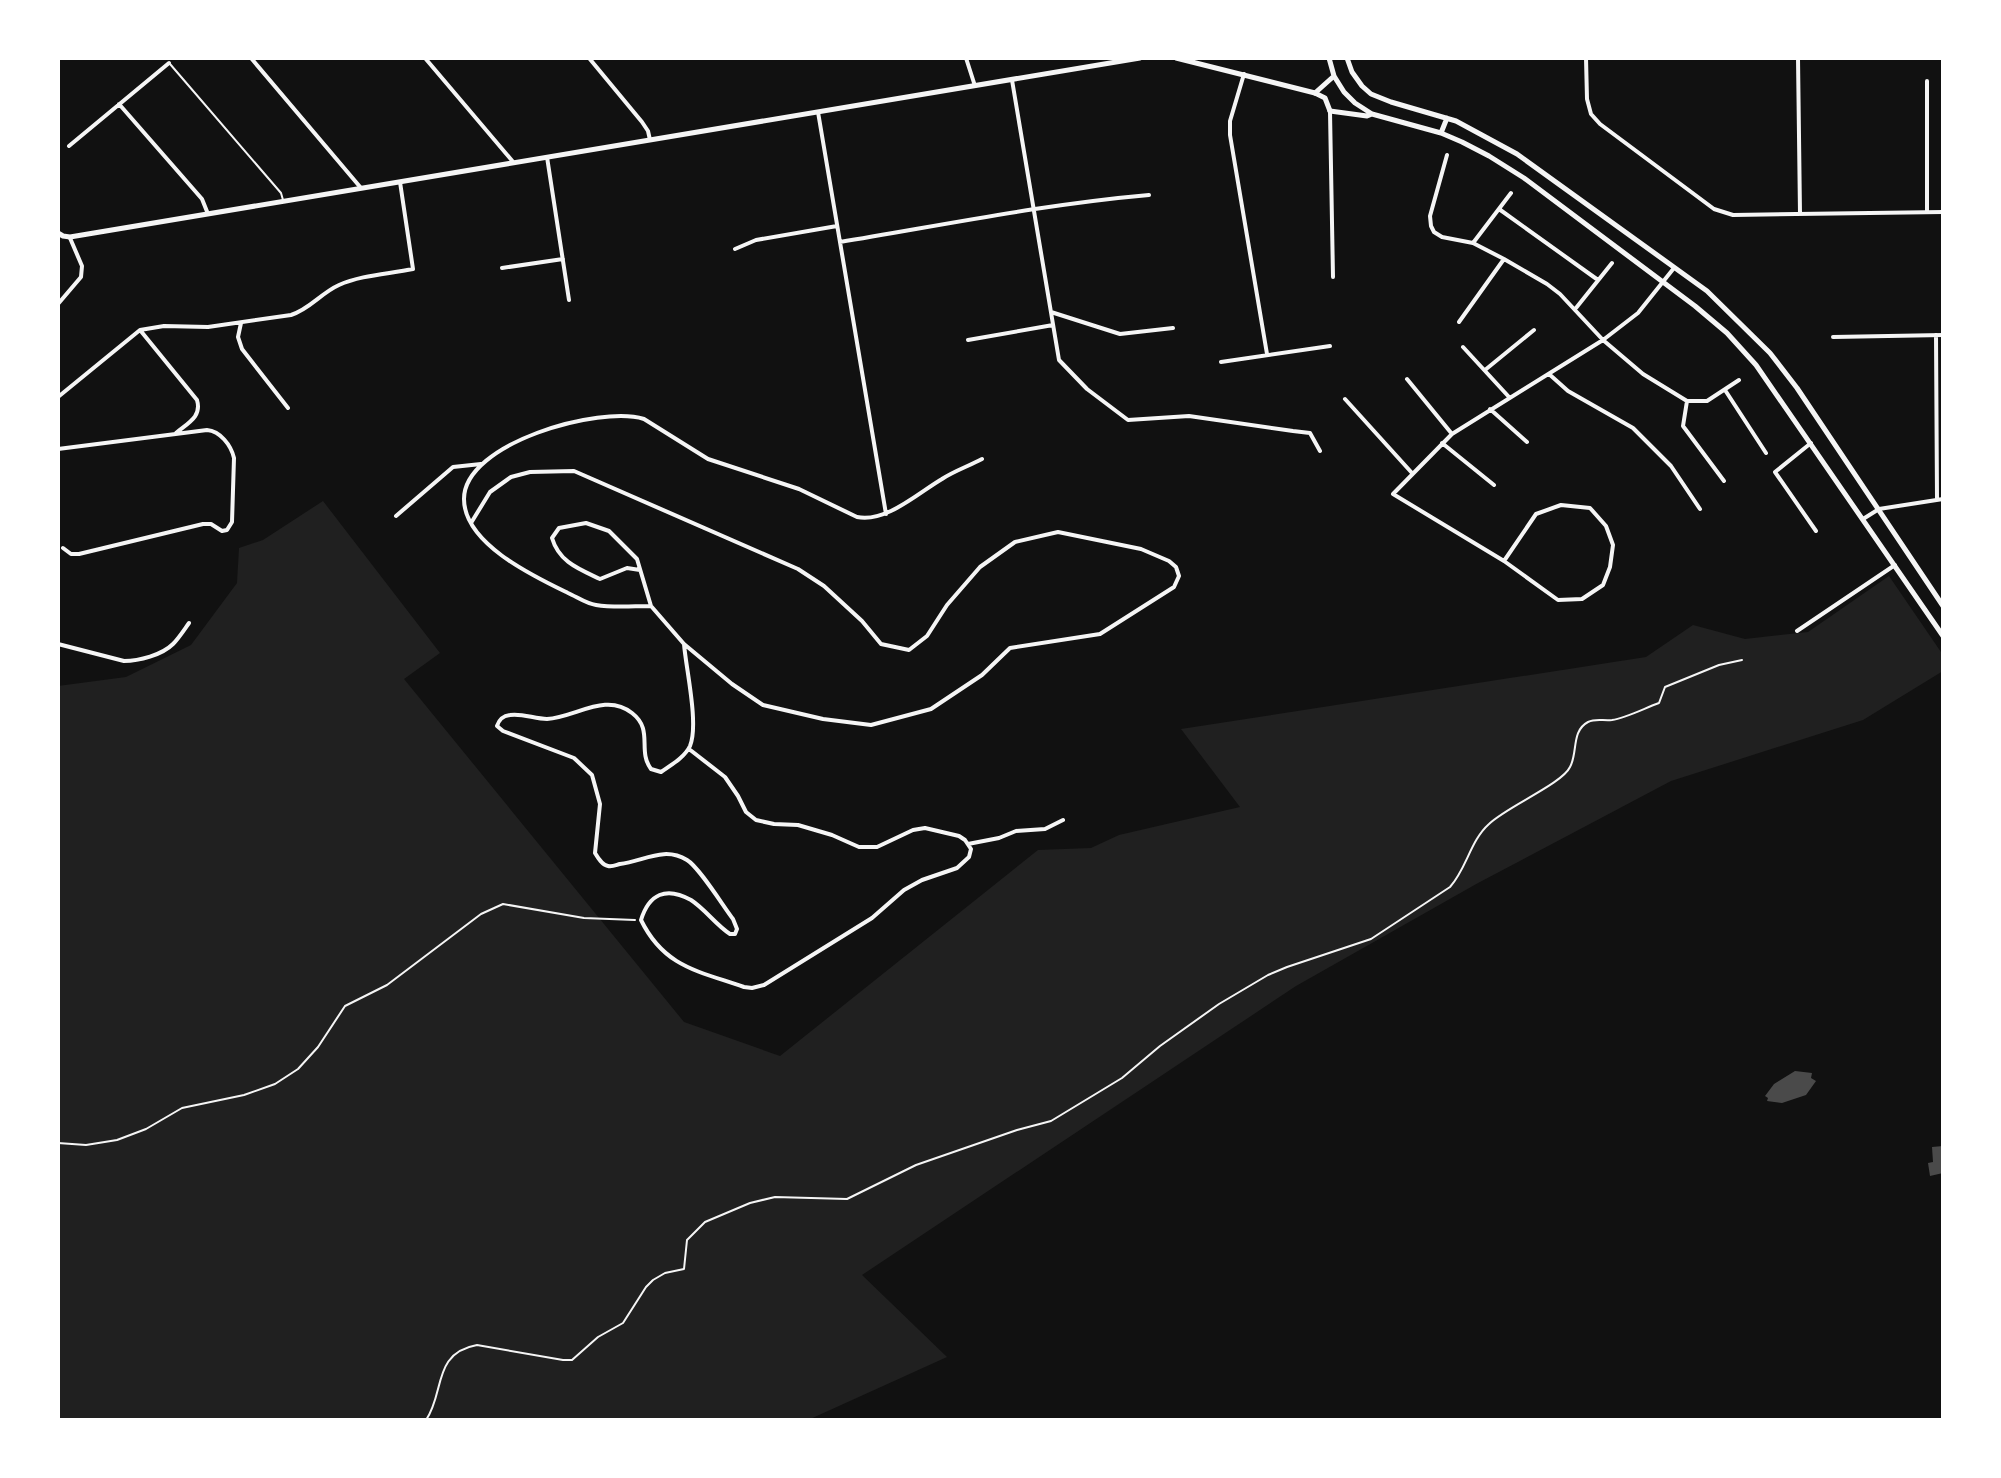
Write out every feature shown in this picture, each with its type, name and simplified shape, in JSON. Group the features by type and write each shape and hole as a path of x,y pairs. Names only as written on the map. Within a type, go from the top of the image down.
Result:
{"main road":[{"path":"1093,58 1095,66"},
{"path":"58,233 70,237 1140,58"},
{"path":"1176,58 1315,93 1325,98 1330,111 1372,114"},
{"path":"1329,58 1334,76 1355,103 1372,114 1441,133 1489,156 1524,178 1663,281 1727,333 1756,365 1943,636"},
{"path":"1347,58 1352,72 1371,94 1447,118 1517,154 1707,291 1770,353 1797,388 1943,606"},
{"path":"1315,93 1334,76"},
{"path":"1441,133 1447,118"}],"street":[{"path":"251,58 361,188"},
{"path":"425,58 514,163"},
{"path":"589,58 642,122 650,140"},
{"path":"966,58 975,86"},
{"path":"1586,58 1587,99 1591,114 1600,124 1714,209 1733,215 1943,212"},
{"path":"1798,58 1800,214"},
{"path":"69,146 169,63"},
{"path":"1244,74 1230,121 1230,135 1267,354"},
{"path":"1012,80 1059,360 1087,389 1128,420 1189,416 1310,433 1320,451"},
{"path":"1927,81 1927,212"},
{"path":"119,104 202,199 208,214"},
{"path":"1330,111 1333,277"},
{"path":"818,112 886,514"},
{"path":"1447,155 1430,216 1434,232 1442,237 1473,243 1547,284 1576,309 1603,340 1643,374 1687,401 1707,401 1739,380"},
{"path":"547,157 569,300"},
{"path":"58,397 140,330 164,326 208,327 291,315 304,310 340,284 413,269 400,182"},
{"path":"1473,243 1511,193"},
{"path":"840,242 1034,209 1149,195"},
{"path":"1499,209 1598,280"},
{"path":"735,249 756,240 837,226"},
{"path":"58,304 81,277 82,266 70,237"},
{"path":"502,268 563,259"},
{"path":"1459,322 1504,259"},
{"path":"1576,309 1612,263"},
{"path":"1504,561 1536,514 1561,505 1590,508 1606,526 1613,545 1610,567 1603,585 1582,599 1558,600 1504,561 1393,494 1452,434 1603,340 1638,313 1674,268"},
{"path":"1051,312 1120,334 1173,328"},
{"path":"241,322 238,337 242,349 288,408"},
{"path":"968,340 1053,325"},
{"path":"140,330 199,405 196,416 174,434"},
{"path":"1485,370 1534,330"},
{"path":"1863,519 1879,509 1940,499 1936,335"},
{"path":"1833,337 1943,335"},
{"path":"1221,362 1330,346"},
{"path":"1463,347 1509,397"},
{"path":"1548,374 1568,391 1633,428 1671,466 1700,509"},
{"path":"1407,379 1452,434"},
{"path":"1725,390 1766,453"},
{"path":"1345,399 1412,473"},
{"path":"1687,401 1683,426 1724,481"},
{"path":"1490,409 1527,442"},
{"path":"651,606 594,605 531,575 488,544 471,523 464,498 469,480 481,464 545,429 610,416 634,417 644,419 708,459 799,489 857,517 871,518 886,514 945,476 982,459"},
{"path":"58,449 207,430 214,431 234,458 232,522 229,528 222,531 211,524 203,524 76,555 63,548"},
{"path":"1442,443 1494,485"},
{"path":"1811,443 1775,472 1816,531"},
{"path":"396,516 453,467 481,464"},
{"path":"471,523 490,492 511,477 530,472 574,471 798,569 824,586 853,612 881,644 909,650 927,636 947,605 980,567 1015,542 1058,532 1141,549 1169,561 1176,567 1179,576 1174,587 1100,634 1010,648 982,675 931,709 871,725 823,719 763,705 684,644 651,606 637,559 609,531 586,523 559,528 552,538 555,549 569,564 600,579 627,568 640,570"},
{"path":"1797,631 1895,565"},
{"path":"58,644 130,661 168,647 189,623"},
{"path":"684,644 693,733 689,749 661,772 651,769 645,761 646,736 642,722 619,705 607,704 543,719 510,715 502,717 497,726 574,758 592,775 600,804 595,853 600,861 608,866 626,864 665,853 690,862 733,919 737,929 735,934 730,934 692,901 677,895 656,895 645,906 641,920 651,939 682,966 744,987 764,985 872,918 904,890 957,868 969,857 971,849 959,836 925,828 913,830 877,847 859,847 798,825 756,820 746,812 725,777 689,749"},
{"path":"968,844 1016,831 1045,829 1063,820"}],"lane":[{"path":"169,63 281,193 283,202"}],"path":[{"path":"426,1420 433,1408 445,1368 459,1352 477,1345 572,1360 598,1337 623,1323 653,1280 665,1273 684,1269 687,1240 705,1222 750,1203 775,1197 847,1199 916,1165 1051,1121 1122,1078 1219,1004 1268,975 1371,939 1450,887 1460,877 1472,849 1489,822 1555,782 1570,769 1576,738 1589,721 1612,720 1659,703 1665,687 1719,665 1742,660"},
{"path":"58,1143 86,1145 117,1140 146,1129 182,1108 244,1095 275,1084 298,1069 318,1047 345,1006 387,985 481,914 503,904 584,918 641,920"}],"shaded area":[{"path":"323,501 440,653 404,679 684,1022 780,1056 1038,850 1091,848 1119,835 1240,807 1181,729 1646,657 1693,625 1745,639 1808,632 1889,576 1943,655 1943,671 1863,720 1671,781 1478,883 1296,986 862,1275 947,1357 808,1420 58,1420 58,686 126,677 191,645 237,583 239,548 263,540"}],"building":[{"path":"1795,1071 1812,1073 1811,1078 1816,1081 1806,1095 1782,1103 1767,1101 1765,1096 1774,1084"},
{"path":"1943,1146 1943,1173 1930,1176 1928,1163 1933,1162 1932,1147"}]}
